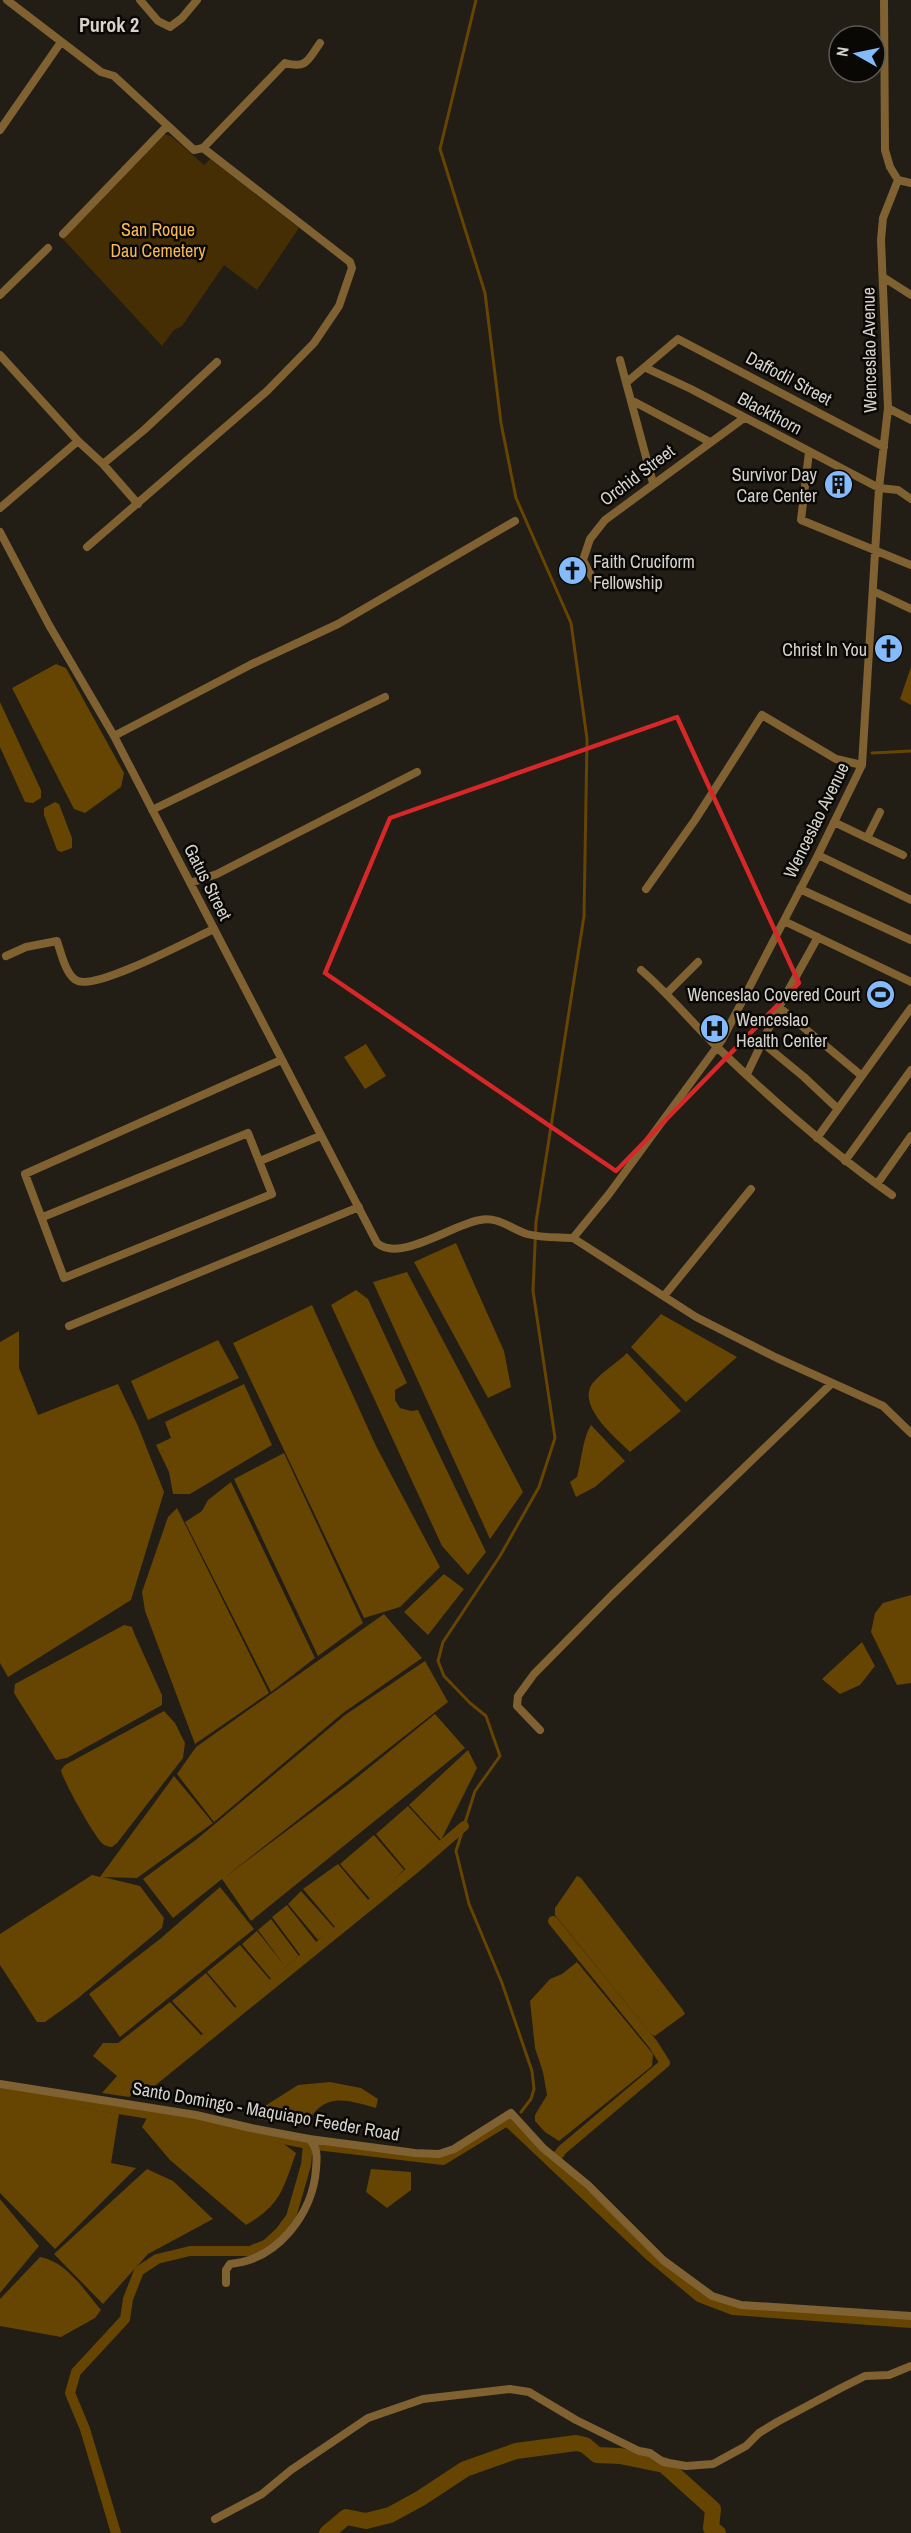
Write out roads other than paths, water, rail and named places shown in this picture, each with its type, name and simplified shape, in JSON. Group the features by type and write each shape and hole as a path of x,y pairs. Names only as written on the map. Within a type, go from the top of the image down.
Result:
{"street":[{"path":"7,0 101,72 114,76 167,126 350,262 352,268 339,306 314,343 267,391 87,548"},
{"path":"140,0 158,21 170,27 182,18 196,0"},
{"path":"884,0 885,150 890,167 898,180 911,183"},
{"path":"0,130 61,42"},
{"path":"199,149 285,63 299,66 306,64 320,43"},
{"path":"63,234 167,126"},
{"name":"Wenceslao Avenue","path":"573,1238 717,1047 818,855 862,765 879,488 888,408 881,240 883,218 898,180"},
{"path":"0,295 48,248"},
{"path":"883,277 911,295"},
{"name":"Daffodil Street","path":"646,368 678,339 884,447"},
{"path":"0,355 138,504"},
{"path":"620,360 653,483"},
{"path":"103,464 144,430 217,362"},
{"path":"627,382 646,368"},
{"name":"Blackthorn","path":"646,368 691,389 879,488 898,490 911,500"},
{"path":"632,400 710,442"},
{"path":"888,408 911,420"},
{"name":"Orchid Street","path":"592,579 584,560 591,539 605,520 744,418"},
{"path":"0,508 78,441"},
{"path":"809,452 801,520 911,565"},
{"path":"114,736 252,664 338,624 515,521"},
{"name":"Gatus Street","path":"0,532 49,625 114,736 377,1243 390,1250 404,1248 478,1220 493,1218 528,1234 573,1238"},
{"path":"873,591 911,609"},
{"path":"152,810 385,697"},
{"path":"646,889 695,819 762,715 836,759 862,765"},
{"path":"190,883 217,874 417,772"},
{"path":"867,838 880,812"},
{"path":"834,822 903,855"},
{"path":"818,855 911,900"},
{"path":"800,888 911,940"},
{"path":"784,921 911,982"},
{"path":"6,956 26,947 57,941 72,978 78,982 89,982 130,969 214,929"},
{"path":"747,1074 764,1044 779,1007 818,937"},
{"path":"667,993 698,962"},
{"path":"641,970 667,993 717,1047 817,1138 892,1195"},
{"path":"779,1007 862,1076"},
{"path":"817,1138 911,1008"},
{"path":"764,1044 838,1109"},
{"path":"42,1217 248,1133 272,1194 64,1278 25,1174 281,1060"},
{"path":"845,1161 911,1070"},
{"path":"260,1161 320,1136"},
{"path":"876,1184 911,1136"},
{"path":"664,1296 751,1189"},
{"path":"69,1326 359,1207"},
{"path":"573,1238 696,1317 883,1406 911,1433"},
{"path":"540,1730 518,1706 518,1696 534,1674 831,1383"},
{"name":"Santo Domingo - Maquiapo Feeder Road","path":"0,2084 196,2115 313,2145 439,2154 454,2148 511,2113 543,2148 570,2170 663,2260 712,2296 741,2305 911,2316"},
{"path":"225,2283 226,2270 230,2265 245,2263 267,2253 297,2225 315,2187 313,2145"},
{"path":"215,2519 262,2494 291,2470 368,2418 423,2399 510,2389 529,2392 576,2420 639,2451 650,2453 663,2462 687,2466 713,2464 746,2446 759,2433 777,2422 865,2376 889,2375 911,2366"}],"waterway":[{"path":"476,0 440,149 485,293 501,423 516,498 571,623 587,739 584,916 536,1222 533,1291 555,1438 539,1487 500,1556 443,1642 438,1661 444,1676 486,1716 500,1756 475,1791 456,1851 469,1904 502,1983 532,2071 534,2089 531,2099 521,2112"},
{"path":"872,753 911,751"},
{"path":"144,2088 464,1826"},
{"path":"552,2164 562,2150 665,2063 653,2044 553,1921"},
{"path":"0,2090 193,2121 308,2144 443,2160 507,2121 651,2257 699,2297 733,2310 911,2323"},
{"path":"116,2533 85,2429 70,2393 76,2372 125,2319 128,2299 139,2271 157,2259 190,2251 250,2251 267,2244 280,2232 291,2217 306,2165 308,2144"},
{"path":"327,2533 346,2517 366,2521 390,2515 465,2469 516,2451 576,2443 585,2445 597,2455 620,2456 664,2465 713,2509 711,2528 718,2533"}],"place":[{"name":"Survivor Day Care Center","path":"838,484"},
{"name":"Faith Cruciform Fellowship","path":"572,571"},
{"name":"Christ In You","path":"888,649"},
{"name":"Wenceslao Covered Court","path":"881,994"},
{"name":"Wenceslao Health Center","path":"715,1029"}],"district":[{"name":"Purok 2","path":"109,24"}],"park label":[{"name":"San Roque Dau Cemetery","path":"158,239"}]}
